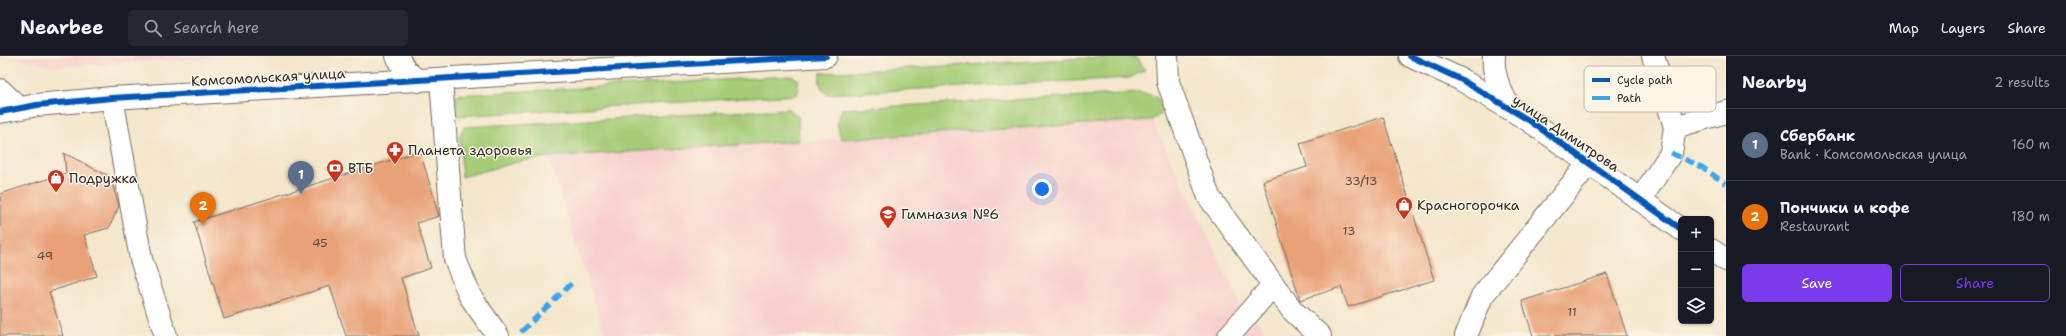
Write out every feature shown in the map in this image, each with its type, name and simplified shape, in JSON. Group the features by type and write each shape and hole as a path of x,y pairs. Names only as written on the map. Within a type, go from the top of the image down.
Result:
{"street":[{"path":"397,56 406,71 418,81"},
{"name":"Комсомольская улица","path":"9,109 112,98 441,80 826,56"},
{"path":"1167,56 1168,82 1209,197 1292,310 1320,336"},
{"name":"улица Димитрова","path":"1410,56 1460,79 1512,110 1678,227"},
{"path":"1494,56 1496,77 1502,95 1512,110"},
{"path":"1653,56 1656,66"},
{"path":"441,80 455,259 470,296 498,336"},
{"path":"0,90 9,109"},
{"path":"112,98 141,259 166,336"},
{"path":"1640,200 1671,153 1675,127 1670,112"},
{"path":"1675,127 1726,112"},
{"path":"1466,336 1482,296 1589,163"},
{"path":"1714,252 1726,260"},
{"path":"1229,336 1273,285"}],"shaded area":[{"path":"15,56 240,56 53,67 24,60"},
{"name":"Гимназия №6","path":"1152,120 1239,301 1270,336 605,336 548,157"}],"green space":[{"path":"1124,56 1136,58 1145,70 1129,78 827,94 821,87 820,82 821,73"},
{"path":"791,76 798,79 799,88 797,95 457,116 456,95"},
{"path":"1140,93 1155,96 1165,111 1152,120 841,139 837,122 842,109"},
{"path":"788,109 798,116 799,141 548,157 521,161 462,177 460,135 464,127"}],"building":[{"path":"1383,117 1434,280 1348,307 1341,287 1300,300 1263,181 1307,167 1300,143"},
{"path":"420,151 439,216 417,223 431,268 401,278 419,336 346,336 330,286 224,319 194,222"},
{"path":"64,153 110,177 118,202 119,206 109,228 84,235 97,276 49,292 63,336 0,336 0,194 66,173"},
{"path":"1607,274 1627,336 1533,336 1522,301"}],"marked path":[{"path":"1671,153 1702,167 1726,184"},
{"path":"521,332 574,281"}],"cycle path":[{"path":"0,112 37,105 112,98 826,56"},
{"path":"1410,56 1460,79 1530,121 1678,227"}],"place":[{"name":"Планета здоровья","path":"395,165"},
{"name":"ВТБ","path":"335,183"},
{"name":"Подружка","path":"56,193"},
{"name":"Сбербанк","path":"301,194"},
{"name":"Красногорочка","path":"1404,220"},
{"name":"Пончики и кофе","path":"203,225"},
{"name":"Гимназия №6","path":"888,229"}]}
